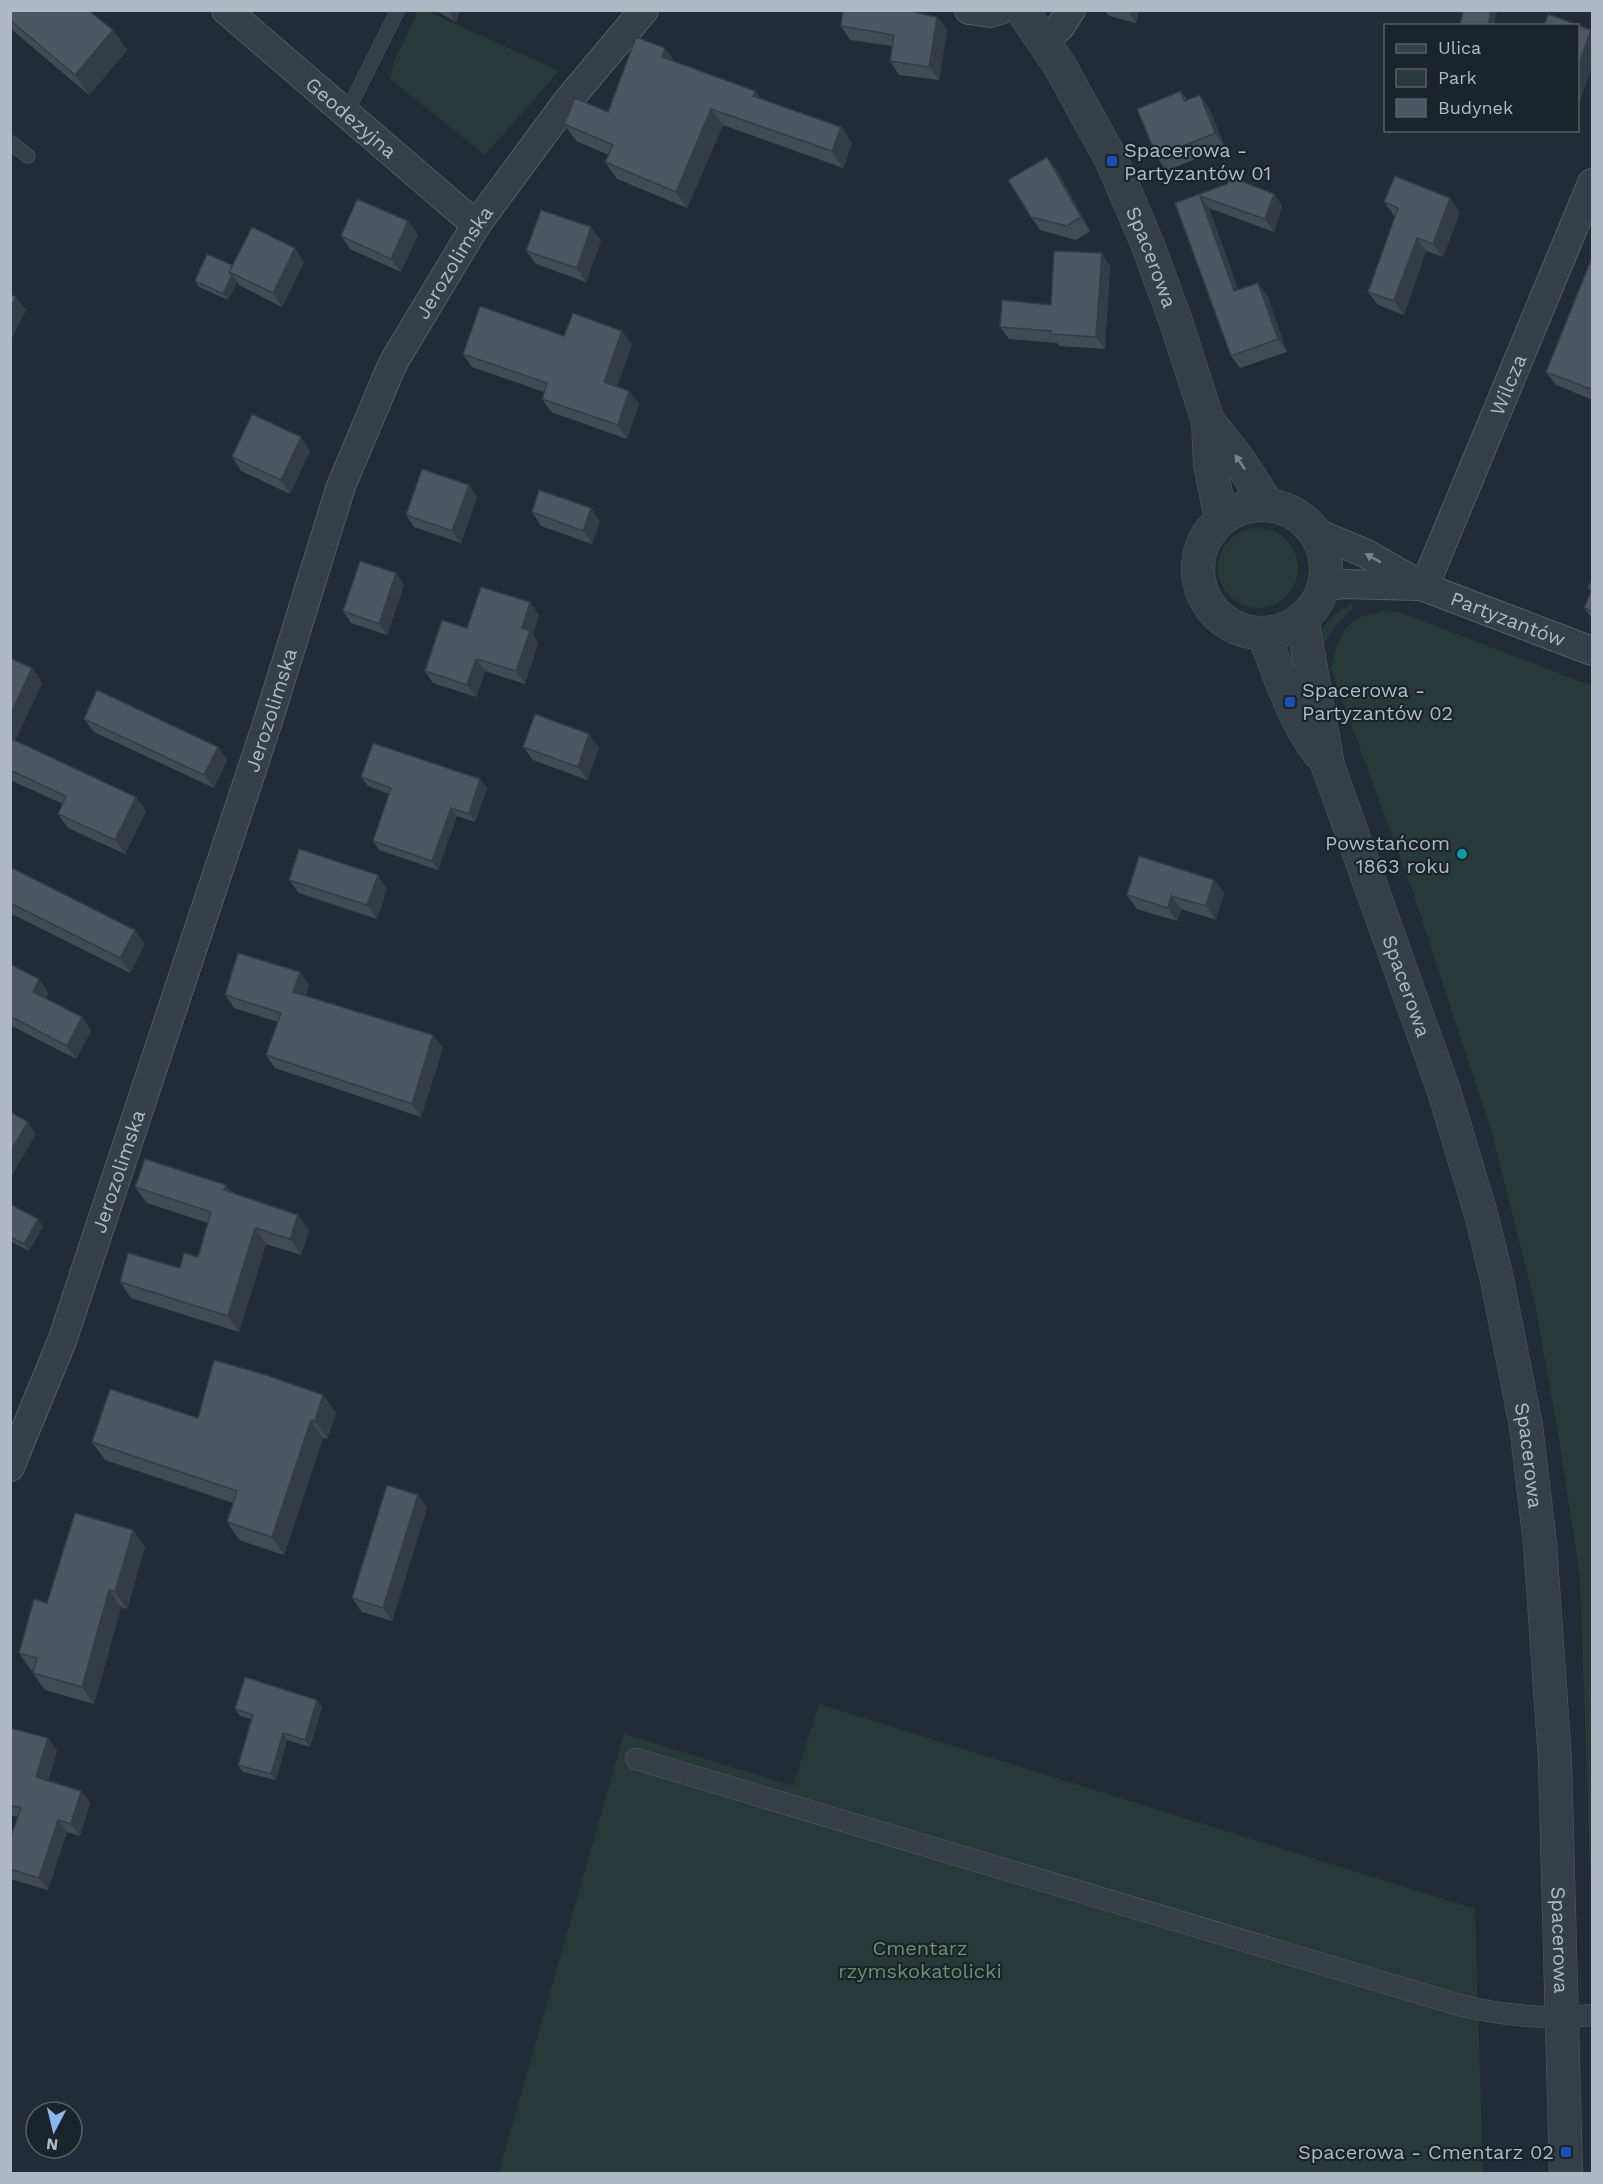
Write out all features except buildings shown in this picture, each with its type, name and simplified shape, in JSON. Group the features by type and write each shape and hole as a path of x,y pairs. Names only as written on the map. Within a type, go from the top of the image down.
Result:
{"street":[{"name":"Geodezyjna","path":"226,10 476,225"},
{"name":"Jerozolimska","path":"10,1467 70,1319 264,732 341,486 393,363 476,225 566,103 644,10"},
{"path":"969,10 990,13 1000,10"},
{"name":"Spacerowa","path":"1022,10 1060,66 1112,161 1147,243 1175,319 1208,421 1210,464 1221,518"},
{"path":"1043,41 1060,27 1071,10"},
{"name":"Wilcza","path":"1424,587 1593,183"},
{"name":"Spacerowa","path":"1208,421 1236,456 1268,505"},
{"path":"1251,505 1268,505 1286,509 1302,519 1314,532 1325,558 1324,586 1315,603 1302,618 1277,631 1263,633 1243,631 1225,621 1211,608 1201,591 1197,571 1200,551 1208,533 1221,518 1251,505"},
{"name":"Partyzantów","path":"1314,532 1365,553 1424,587 1593,651"},
{"name":"Partyzantów","path":"1324,586 1344,584 1424,587"},
{"name":"Spacerowa","path":"1302,618 1328,766 1444,1091 1481,1214 1496,1275 1526,1426 1540,1542 1555,1761 1577,2016 1566,2174"},
{"name":"Spacerowa","path":"1263,633 1290,702 1309,741 1328,766"},
{"path":"636,1759 1459,2005 1479,2010 1577,2016"}],"lane":[{"path":"346,114 398,10"},
{"path":"10,142 28,156"}],"green space":[{"path":"418,11 427,11 559,71 485,155 390,79 395,60"},
{"path":"1258,528 1273,531 1286,540 1295,553 1298,568 1295,583 1286,596 1273,605 1258,608 1243,605 1230,596 1221,583 1218,568 1221,553 1230,540 1243,531"},
{"path":"1352,603 1352,609 1335,626 1319,651 1324,627 1332,617"},
{"path":"1383,611 1399,612 1592,686 1592,1924 1580,1576 1535,1304 1491,1130 1412,890 1331,669 1339,640 1347,627 1359,618"},
{"name":"Cmentarz rzymskokatolicki","path":"819,1704 1475,1909 1483,2173 498,2174 624,1734 793,1786"}],"place":[{"name":"Spacerowa - Partyzantów 01","path":"1112,161"},
{"name":"Spacerowa - Partyzantów 02","path":"1290,702"},
{"name":"Powstańcom 1863 roku","path":"1462,854"},
{"name":"Spacerowa - Cmentarz 02","path":"1566,2152"}]}
